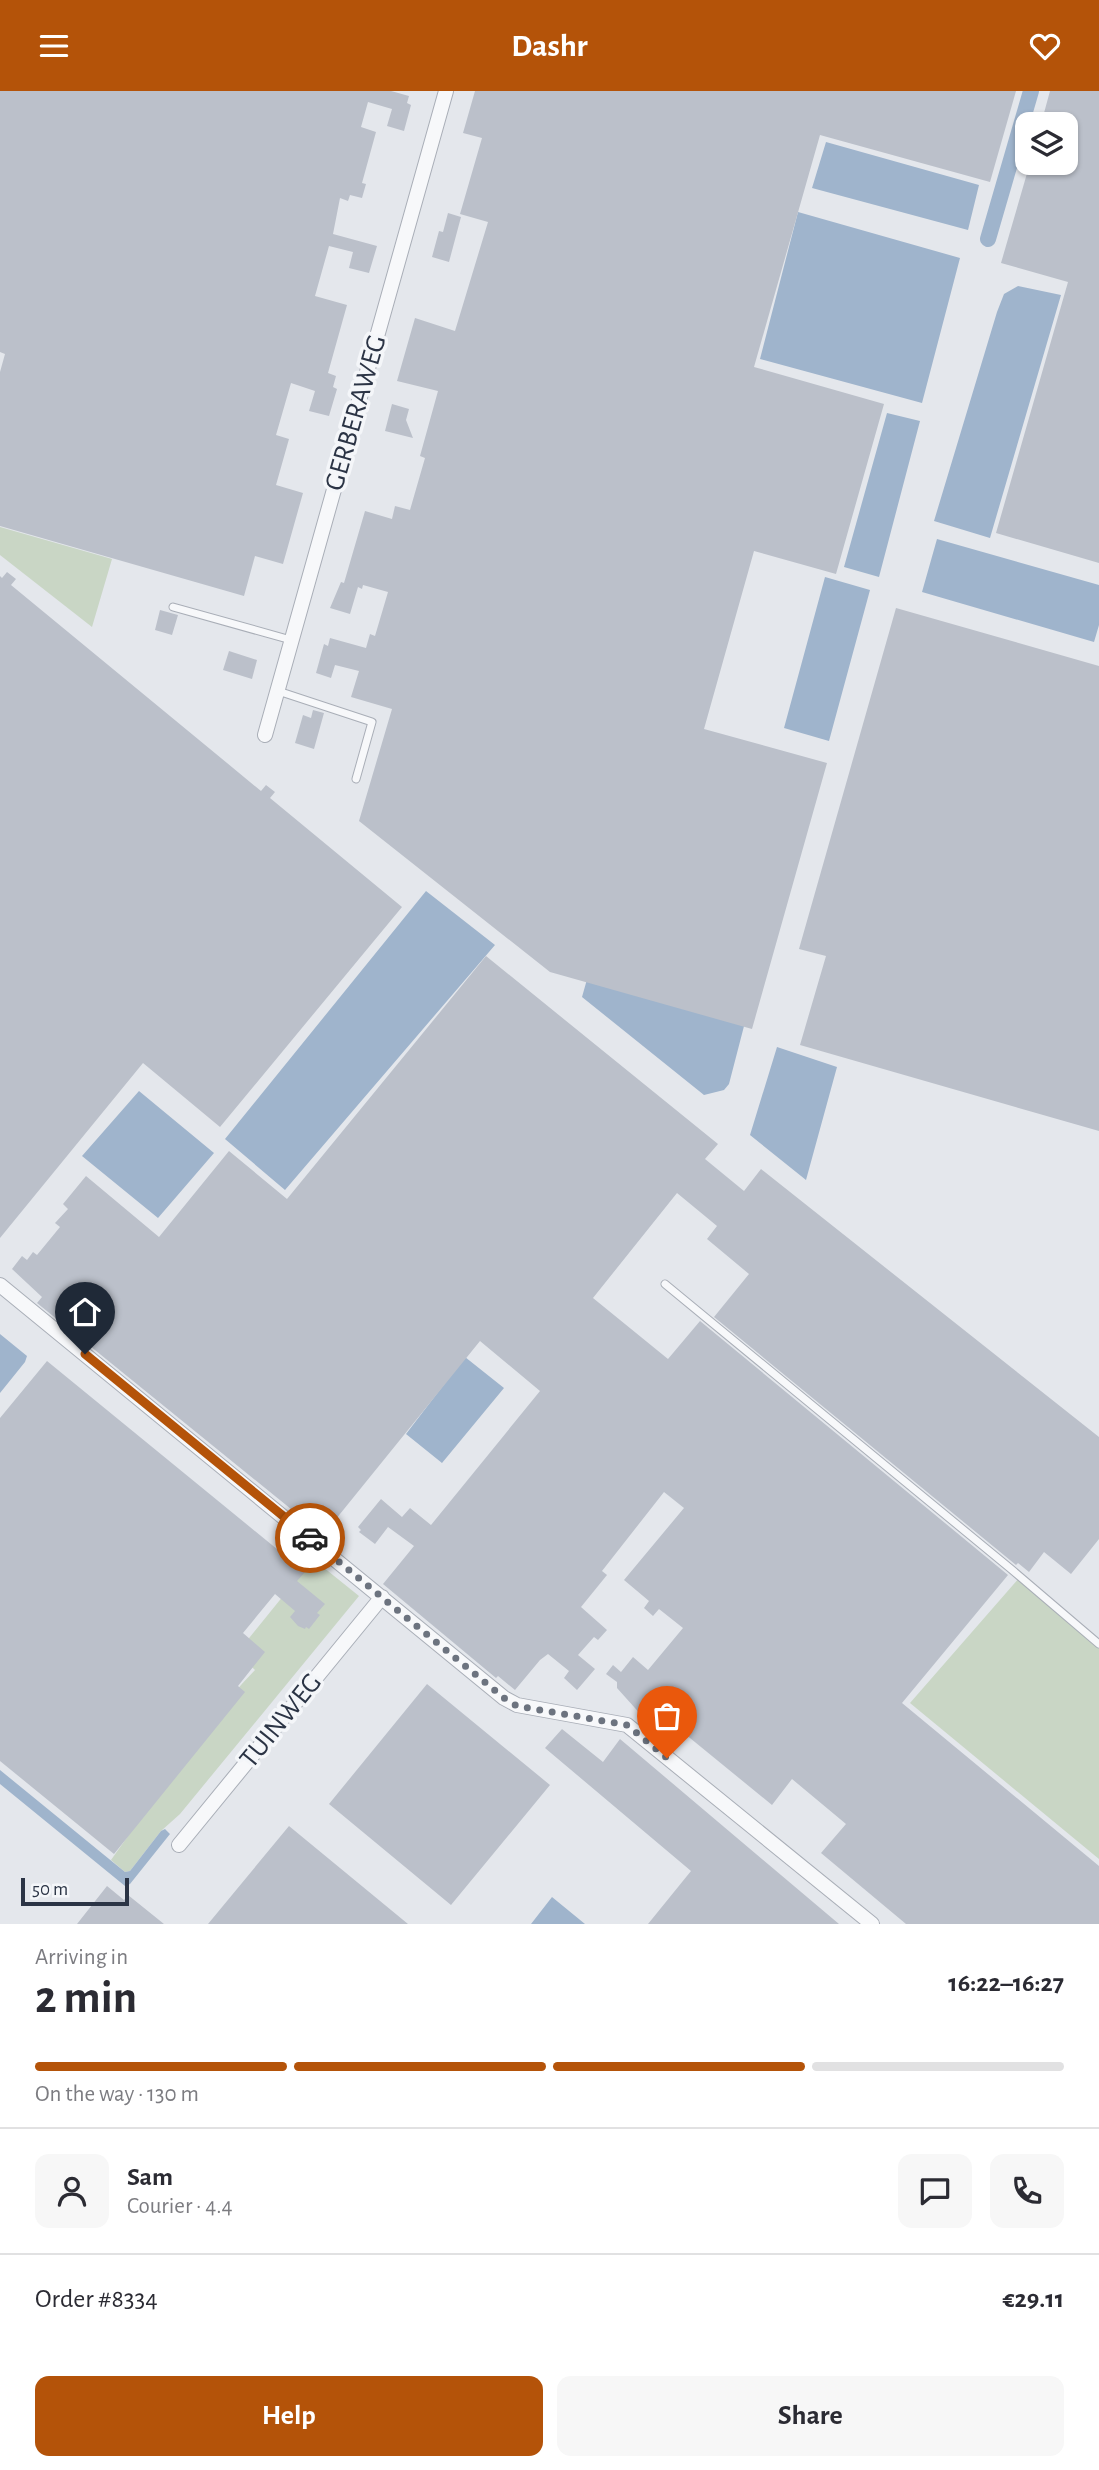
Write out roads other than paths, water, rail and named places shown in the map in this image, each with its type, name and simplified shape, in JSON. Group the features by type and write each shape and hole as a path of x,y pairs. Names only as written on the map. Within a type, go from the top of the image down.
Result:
{"street":[{"name":"GERBERAWEG","path":"265,735 446,91"},
{"path":"0,1285 504,1698 517,1706 627,1725 872,1924"},
{"name":"TUINWEG","path":"179,1846 382,1597"}],"lane":[{"path":"173,607 292,640"},
{"path":"278,690 372,722 355,779"},
{"path":"665,1284 1099,1644"}],"water":[{"path":"826,142 979,185 968,230 812,188"},
{"path":"798,212 960,258 922,403 760,359"},
{"path":"1018,286 1061,295 990,538 934,521 997,312 1004,294"},
{"path":"887,413 920,421 879,577 844,567"},
{"path":"937,539 1099,585 1099,625 1094,642 922,592"},
{"path":"825,577 870,590 829,741 784,728"},
{"path":"426,891 495,945 285,1190 225,1139"},
{"path":"601,930 757,976 729,1084 724,1090 704,1095 582,997"},
{"path":"777,1047 837,1067 806,1180 750,1135"},
{"path":"139,1091 214,1153 158,1218 82,1156"},
{"path":"0,1334 27,1356 0,1393"},
{"path":"465,1357 504,1388 442,1463 406,1434"},
{"path":"0,1770 125,1872 130,1871 161,1831 165,1829 170,1834 130,1884 125,1886 0,1784"},
{"path":"552,1897 585,1924 531,1924"}],"waterway":[{"path":"988,239 1031,91"}]}
